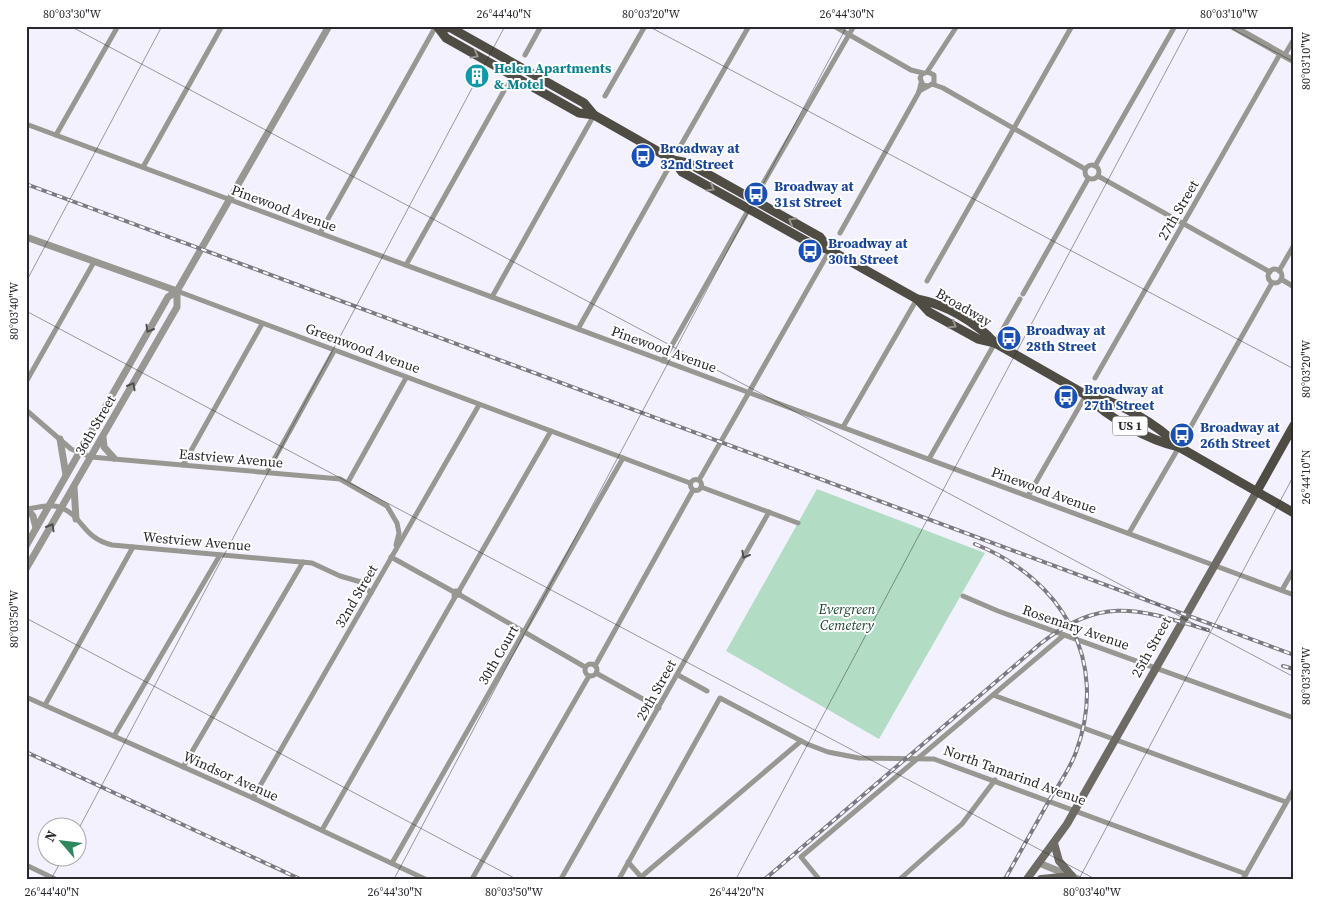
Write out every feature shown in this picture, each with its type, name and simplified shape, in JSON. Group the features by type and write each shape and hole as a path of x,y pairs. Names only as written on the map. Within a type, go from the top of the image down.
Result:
{"main road":[{"name":"Broadway","path":"437,26 451,28 584,104 594,115 673,160 688,162 820,237 830,250"},
{"name":"Broadway","path":"437,26 446,38 513,76 579,113 594,115"},
{"name":"Broadway","path":"673,160 682,172 814,246 830,250 917,298 929,312 978,339 995,343 1086,395 1102,397 1138,417 1167,434 1179,447 1294,513"},
{"name":"25th Street","path":"1027,879 1054,843 1075,810 1294,425"},
{"path":"1054,843 1059,861 1075,878"},
{"path":"1041,879 1075,878"}],"street":[{"path":"56,135 118,26"},
{"path":"143,167 222,26"},
{"name":"36th Street","path":"26,546 168,297 177,291 329,26"},
{"path":"320,233 437,26"},
{"path":"525,55 541,26"},
{"path":"605,96 645,26"},
{"path":"681,144 749,26"},
{"path":"834,26 910,70 921,81 932,81"},
{"path":"761,188 854,26"},
{"path":"840,233 919,92 925,73 938,58 957,26"},
{"path":"927,281 1072,26"},
{"path":"1095,166 1175,26"},
{"path":"1232,26 1294,61"},
{"name":"27th Street","path":"1095,378 1282,55 1294,39"},
{"path":"919,92 932,81 938,58"},
{"path":"406,265 518,66"},
{"path":"910,70 925,73 932,81 943,88 1085,169"},
{"path":"492,297 594,115"},
{"name":"Pinewood Avenue","path":"26,124 1294,595"},
{"path":"578,329 673,160"},
{"path":"1085,169 1091,165 1095,166"},
{"path":"1095,166 1099,172 1098,176"},
{"path":"1085,169 1085,176 1088,179"},
{"path":"1098,176 1270,272 1279,271"},
{"path":"1088,179 1095,179 1098,176"},
{"path":"929,459 1088,179"},
{"path":"663,361 754,200"},
{"name":"Greenwood Avenue","path":"26,237 177,291 690,483"},
{"path":"1294,245 1279,271 1281,279 1294,287"},
{"path":"701,487 699,480 830,250"},
{"path":"26,382 94,262"},
{"path":"1270,272 1268,278 1272,282 1276,283 1281,279"},
{"path":"1190,428 1272,282"},
{"name":"36th Street","path":"26,569 176,308 177,291"},
{"path":"843,427 917,298"},
{"path":"183,465 262,324"},
{"path":"266,472 334,351"},
{"path":"348,482 406,378"},
{"path":"1028,496 1086,395"},
{"name":"32nd Street","path":"253,798 479,404"},
{"name":"Eastview Avenue","path":"26,410 79,454 91,457 330,477 348,482 379,500 393,514 398,533 391,557"},
{"path":"322,830 551,431"},
{"path":"103,436 104,447 114,458"},
{"path":"60,439 66,476"},
{"path":"1129,534 1179,447"},
{"name":"30th Court","path":"392,863 623,458"},
{"path":"693,490 690,483 694,479 699,480"},
{"path":"74,487 76,519"},
{"path":"596,673 595,666 693,490 701,487 798,523"},
{"name":"Westview Avenue","path":"27,509 49,506 62,508 76,519 85,531 102,543 317,564 340,576 361,582 371,593"},
{"path":"27,509 34,516 36,528"},
{"name":"29th Street","path":"561,879 769,512"},
{"path":"45,706 133,547"},
{"path":"114,736 220,555"},
{"path":"391,557 585,667"},
{"path":"183,767 303,562"},
{"path":"1282,590 1294,569"},
{"name":"Rosemary Avenue","path":"963,596 1064,635 1294,718"},
{"path":"820,879 801,857 1064,635"},
{"path":"585,667 590,664 595,666"},
{"path":"585,667 585,672 589,676"},
{"path":"472,879 589,676 596,673"},
{"path":"596,673 659,708"},
{"path":"678,675 707,691"},
{"path":"993,695 1286,802"},
{"name":"Windsor Avenue","path":"26,697 253,798 425,879"},
{"name":"North Tamarind Avenue","path":"628,862 720,698 817,749 844,756 934,759 1075,810 1244,876"},
{"path":"619,879 628,862 642,878 800,741"},
{"path":"900,879 962,824 995,780"},
{"path":"1244,876 1294,789"},
{"path":"1039,863 1075,878"},
{"path":"26,866 55,879"}],"green space":[{"name":"Evergreen Cemetery","path":"817,489 985,553 879,739 726,651"}],"railway":[{"path":"26,184 1294,655"},
{"path":"975,544 1006,559 1032,578 1054,601 1071,627 1082,655 1087,686 1085,718 1074,758 1005,879"},
{"path":"765,879 1040,644 1062,628 1102,612 1121,611 1161,616 1208,630"},
{"path":"1283,666 1294,669"},
{"path":"26,752 300,879"}],"place":[{"name":"Helen Apartments & Motel","path":"477,76"},
{"name":"Broadway at 32nd Street","path":"643,156"},
{"name":"Broadway at 31st Street","path":"756,194"},
{"name":"Broadway at 30th Street","path":"810,251"},
{"name":"Broadway at 28th Street","path":"1009,338"},
{"name":"Broadway at 27th Street","path":"1066,397"},
{"name":"Broadway at 26th Street","path":"1182,435"}]}
